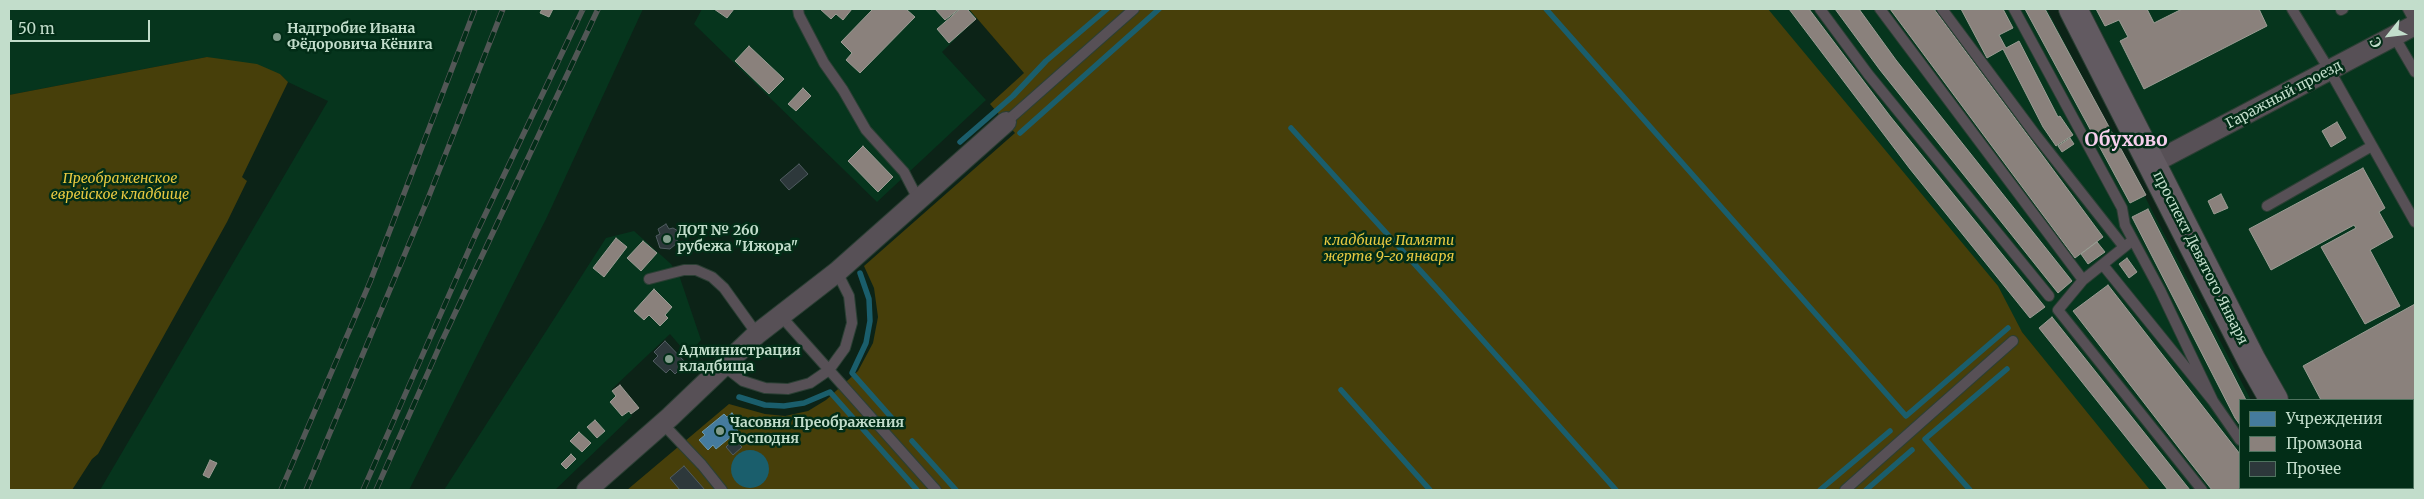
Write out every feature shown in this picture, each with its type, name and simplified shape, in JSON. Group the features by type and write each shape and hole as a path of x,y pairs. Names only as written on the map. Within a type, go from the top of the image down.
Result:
{"street":[{"name":"проспект Девятого Января","path":"2073,9 2252,361 2273,399"},
{"name":"Гаражный проезд","path":"2152,163 2415,24"},
{"path":"587,490 663,424 758,334 837,272 1006,122"}],"lane":[{"path":"798,9 799,15 824,63 843,90 866,130 904,172 919,200"},
{"path":"1006,122 1134,9"},
{"path":"1820,9 1868,74 2049,296"},
{"path":"1880,9 2083,280"},
{"path":"1942,9 2035,134 2124,247"},
{"path":"2014,9 2122,208 2125,225 2160,290 2213,401"},
{"path":"2292,9 2330,70 2415,222"},
{"path":"2408,9 2415,24"},
{"path":"2394,36 2415,72"},
{"path":"2266,206 2372,146"},
{"path":"2133,240 2083,280 2058,310 2202,490"},
{"path":"2103,265 2213,401 2239,439"},
{"path":"649,279 684,270 696,270 712,277 724,288 758,334"},
{"path":"725,366 743,381 765,388 788,389 810,383 829,370 845,348 852,322 849,296 837,272"},
{"path":"780,315 936,490"},
{"path":"1845,490 2013,342"},
{"path":"663,424 702,465 722,490"}],"shaded area":[{"path":"9,9 643,9 547,217 409,490 100,490 328,101 288,82 280,74 207,57 9,95"},
{"path":"702,9 969,9 977,18 942,52 986,100 877,202 694,24"},
{"path":"1764,9 2047,9 2250,399 2239,399 2239,489 2321,490 2148,490"},
{"path":"2090,9 2415,9 2415,490 2363,489 2414,489 2414,399 2290,399 2281,389"},
{"path":"634,231 671,264 680,278 701,340 688,355 670,334 612,389 632,416 555,490 444,490 606,238"}],"green space":[{"name":"кладбище Памяти жертв 9-го января","path":"969,9 1768,9 1998,286 2022,332 2150,490 627,490 729,404 765,414 785,416 808,411 826,400 858,371 873,343 878,317 874,288 864,266 1015,133 990,104 1024,73"},
{"name":"Преображенское еврейское кладбище","path":"207,57 257,64 280,74 288,82 242,177 247,181 227,222 98,454 92,459 72,490 9,490 9,95"}],"water":[{"path":"750,450 757,451 763,456 768,462 768,476 763,482 757,487 750,488 743,487 737,482 732,476 731,469 732,462 737,456 743,451"}],"building: Учреждения":[{"name":"Часовня Преображения Господня","path":"732,413 740,423 735,427 738,431 716,449 713,445 708,450 699,440 705,435 702,432 724,414 727,417"}],"building: Промзона":[{"path":"542,9 553,9 549,17 540,13"},
{"path":"714,9 734,9 727,18"},
{"path":"820,9 852,9 843,20 836,14 831,19"},
{"path":"873,9 906,9 915,17 860,73 846,60 852,53 841,42"},
{"path":"935,9 959,9 945,20"},
{"path":"960,9 967,9 976,19 949,43 937,29"},
{"path":"1789,9 1809,9 1890,116 2045,307 2030,318 1910,169"},
{"path":"1835,9 1859,9 1896,60 2072,281 2058,293 1880,70"},
{"path":"1890,9 1934,9 2103,237 2075,258"},
{"path":"1961,9 2003,9 2013,28 1999,35 2006,48 2019,41 2058,117 2060,116 2073,135 2056,146 2043,127 2003,49 1987,58"},
{"path":"2025,9 2045,9 2146,195 2130,203"},
{"path":"2096,9 2147,9 2154,23 2182,9 2259,9 2267,26 2144,89 2120,41 2128,37 2119,20 2105,26"},
{"path":"749,46 784,79 769,94 735,61"},
{"path":"803,88 811,96 796,111 788,104"},
{"path":"2337,122 2346,138 2331,147 2322,131"},
{"path":"2070,138 2074,144 2062,152 2058,146"},
{"path":"863,146 893,177 878,192 848,161"},
{"path":"2363,168 2385,208 2379,212 2393,237 2370,250 2400,306 2365,324 2321,247 2356,228 2354,225 2271,270 2249,229"},
{"path":"2221,194 2228,208 2214,214 2208,201"},
{"path":"2148,209 2245,399 2239,399 2239,424 2235,418 2132,217"},
{"path":"616,238 627,247 604,277 593,268"},
{"path":"643,241 657,253 641,271 627,258"},
{"path":"2097,242 2105,252 2088,264 2081,254"},
{"path":"2127,258 2137,272 2129,278 2119,264"},
{"path":"2108,285 2239,453 2239,489 2269,490 2212,490 2073,311"},
{"path":"654,289 672,307 665,315 668,318 660,326 649,315 644,320 634,311"},
{"path":"2415,304 2415,433 2414,399 2320,399 2303,366"},
{"path":"2052,317 2190,490 2168,490 2039,328"},
{"path":"620,385 639,408 631,414 629,411 622,416 610,402 616,396 612,391"},
{"path":"595,420 605,431 597,438 587,427"},
{"path":"579,432 591,443 582,452 570,441"},
{"path":"571,454 576,459 566,469 561,464"},
{"path":"210,460 217,463 209,478 203,475"}],"building: Прочее":[{"path":"799,164 808,174 789,190 780,180"},
{"name":"ДОТ № 260 рубежа \"Ижора\"","path":"666,224 669,229 673,228 678,231 677,243 670,249 660,248 656,236 660,234 658,229"},
{"name":"Администрация кладбища","path":"665,341 686,363 675,374 670,369 666,373 653,361 658,356 654,352"},
{"path":"734,439 742,447 733,455 726,447"},
{"path":"684,466 705,490 680,490 670,478"}],"waterway":[{"path":"960,142 1013,96 1046,61 1107,9"},
{"path":"1020,133 1159,9"},
{"path":"1546,9 1906,416 2008,328"},
{"path":"1291,128 1616,490"},
{"path":"860,273 869,299 870,321 866,343 852,373 899,426"},
{"path":"1970,490 1925,439 2007,369"},
{"path":"1341,390 1430,490"},
{"path":"739,397 765,405 784,406 804,403 830,392 917,490"},
{"path":"1820,490 1890,431"},
{"path":"912,441 956,490"},
{"path":"1866,490 1912,450"}],"railway":[{"path":"281,490 370,282 475,9"},
{"path":"306,490 427,201 503,9"},
{"path":"363,490 475,236 583,9"},
{"path":"376,490 441,343 598,9"}],"place":[{"name":"Надгробие Ивана Фёдоровича Кёнига","path":"277,37"},
{"name":"ДОТ № 260 рубежа \"Ижора\"","path":"667,239"},
{"name":"Администрация кладбища","path":"669,359"},
{"name":"Часовня Преображения Господня","path":"720,431"}],"district":[{"name":"Обухово","path":"2126,141"}]}
